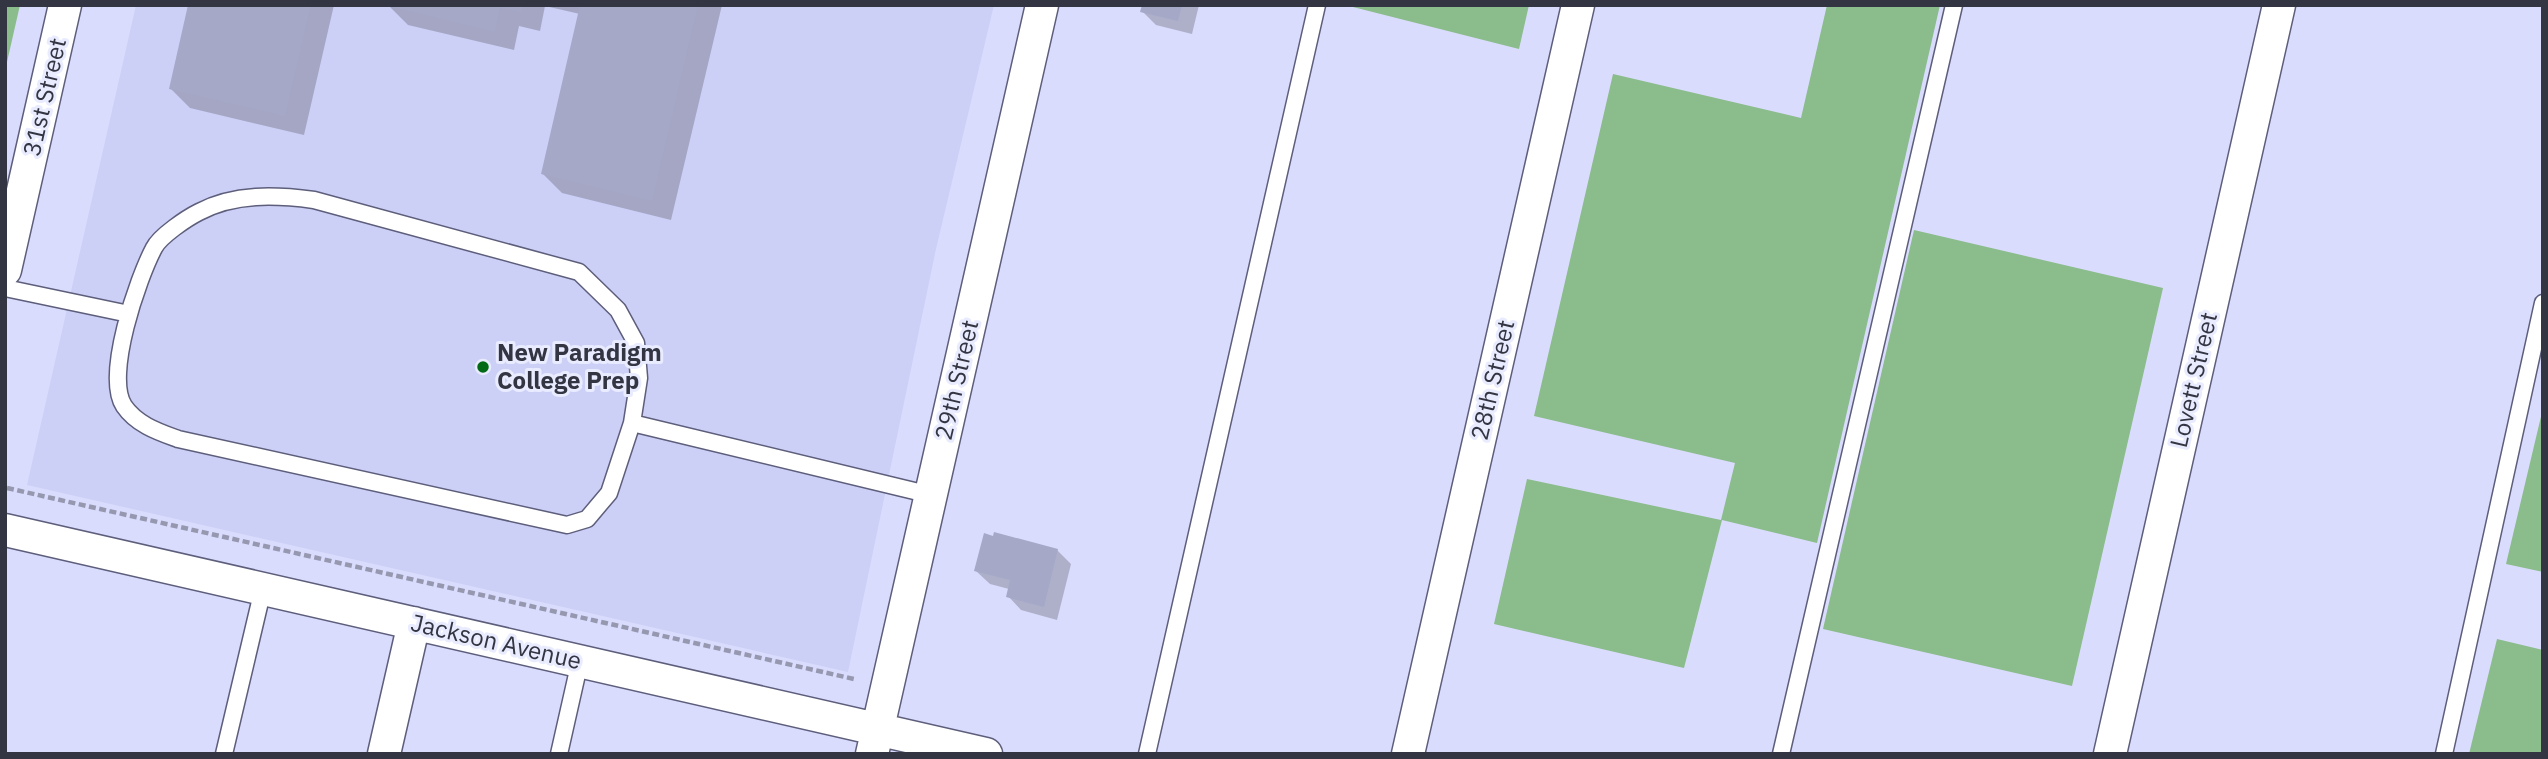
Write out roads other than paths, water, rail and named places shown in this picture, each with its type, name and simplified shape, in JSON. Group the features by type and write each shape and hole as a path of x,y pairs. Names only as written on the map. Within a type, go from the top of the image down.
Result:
{"street":[{"name":"31st Street","path":"5,270 65,5"},
{"name":"29th Street","path":"875,742 1042,5"},
{"name":"28th Street","path":"1408,754 1578,5"},
{"name":"Lovett Street","path":"2110,754 2279,5"},
{"name":"Jackson Avenue","path":"5,530 580,661 875,742 986,754"},
{"path":"384,754 414,623"}],"lane":[{"path":"1147,754 1317,5"},
{"path":"1781,754 1954,5"},
{"path":"275,195 314,200 579,272 618,310 636,343 639,378 632,423 609,493 587,519 567,525 533,518 178,439 148,428 124,406 117,380 129,314 155,245 199,212 230,200 275,195"},
{"path":"5,288 129,314"},
{"path":"2444,754 2543,303"},
{"path":"632,423 931,495"},
{"path":"224,754 262,589"},
{"path":"559,754 580,661"}],"place":[{"name":"New Paradigm College Prep","path":"483,367"}]}
